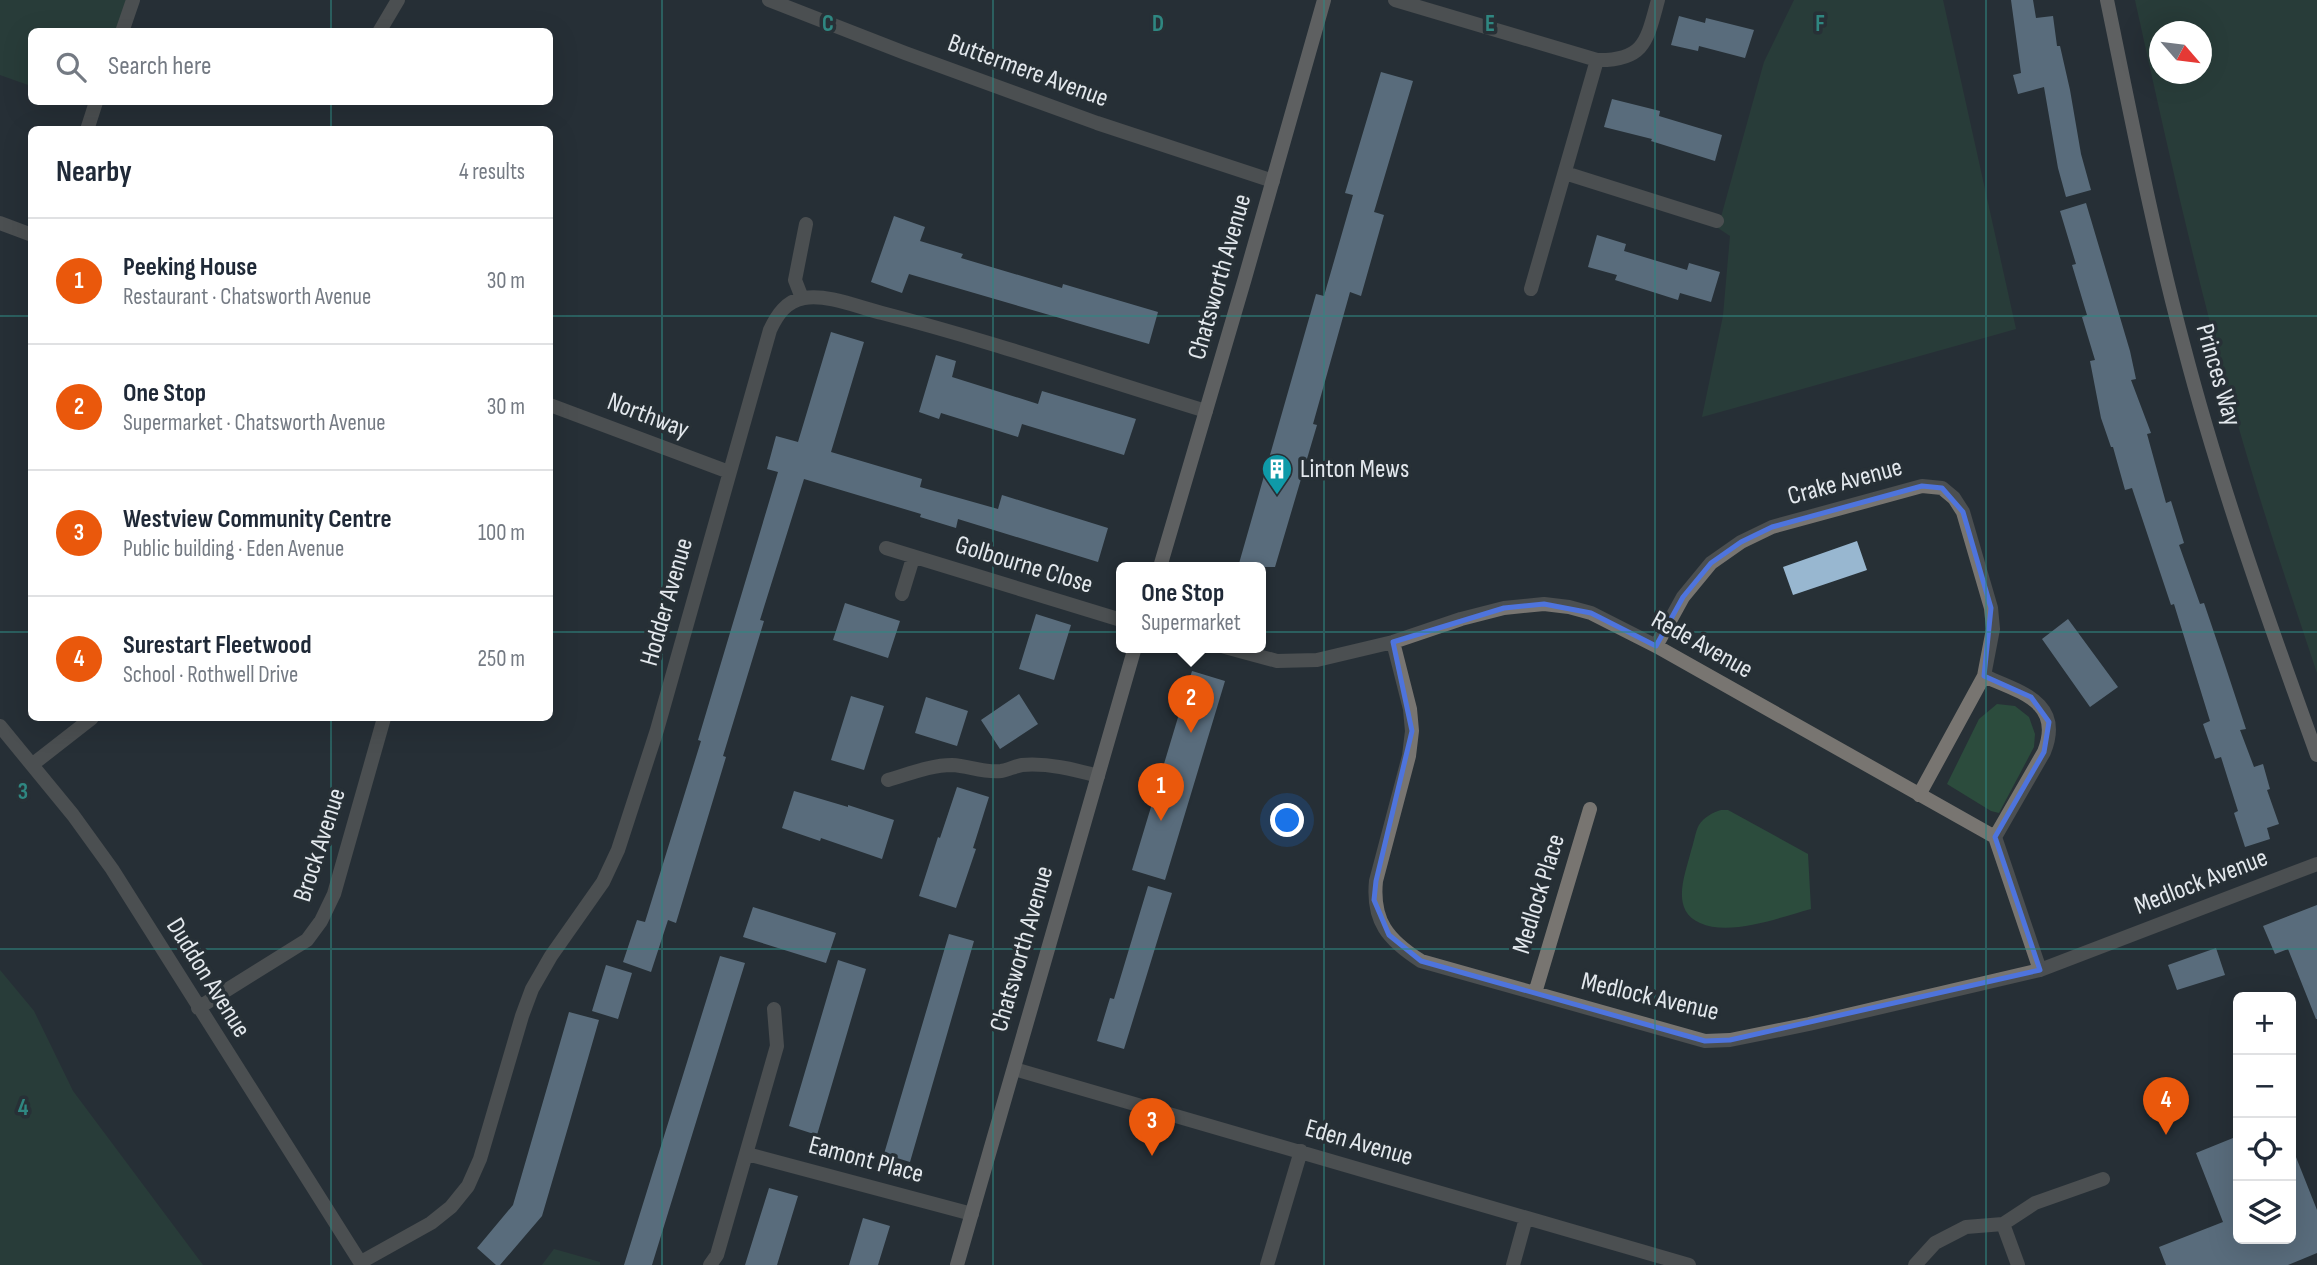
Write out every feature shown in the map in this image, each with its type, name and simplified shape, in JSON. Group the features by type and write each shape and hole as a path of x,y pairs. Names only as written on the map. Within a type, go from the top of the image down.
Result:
{"street":[{"path":"123,28 133,0"},
{"path":"381,28 398,0"},
{"name":"Buttermere Avenue","path":"769,0 1097,123 1273,181"},
{"name":"Chatsworth Avenue","path":"1161,562 1324,0"},
{"path":"1395,0 1597,60 1616,60 1639,51 1647,40 1658,0"},
{"name":"Princes Way","path":"2106,0 2155,232 2184,349 2247,560 2317,755"},
{"path":"1531,289 1597,60"},
{"path":"88,126 95,105"},
{"path":"1565,173 1717,220"},
{"path":"0,223 28,234"},
{"path":"806,224 795,280 802,298 820,298 928,325 1206,411"},
{"name":"Hodder Avenue","path":"361,1264 431,1223 451,1207 468,1186 480,1159 532,989 551,956 603,882 618,850 657,730 770,330 787,305 802,298"},
{"name":"Northway","path":"553,406 729,472"},
{"name":"Crake Avenue","path":"1656,646 1683,597 1711,563 1741,542 1772,527 1922,486 1942,488 1954,498 1963,512 1991,608 1993,629 1984,676 1919,795"},
{"name":"Golbourne Close","path":"886,548 1116,619"},
{"name":"Golbourne Close","path":"902,594 913,558"},
{"name":"Rede Avenue","path":"1247,653 1277,661 1317,660 1393,642 1503,608 1544,604 1569,607 1591,613 1656,646 1995,837"},
{"name":"Medlock Avenue","path":"1393,642 1412,731 1409,756 1376,881 1374,901 1389,935 1421,961 1704,1041 1730,1040 2040,970 2317,863"},
{"name":"Chatsworth Avenue","path":"957,1265 1133,653"},
{"path":"1984,676 2031,697 2043,708 2049,722 2049,739 2044,752 1995,837 2040,970"},
{"path":"33,764 88,721"},
{"name":"Brock Avenue","path":"198,1008 307,940 321,921 334,894 383,721"},
{"name":"Duddon Avenue","path":"0,726 33,764 112,869 361,1264"},
{"path":"888,780 937,766 955,765 977,771 1002,771 1021,765 1043,765 1069,768 1098,776"},
{"name":"Medlock Place","path":"1535,993 1590,809"},
{"path":"710,1265 717,1255 777,1046 774,1009"},
{"name":"Eden Avenue","path":"1014,1069 1689,1265"},
{"path":"1268,1265 1301,1151"},
{"name":"Eamont Place","path":"747,1154 972,1214"},
{"path":"1915,1265 1935,1242 1966,1227 2003,1224 2035,1203 2103,1179"},
{"path":"1513,1265 1526,1218"},
{"path":"2003,1224 2018,1265"}],"highlighted area":[{"path":"1922,486 1942,488 1963,512 1991,608 1984,676 2031,697 2049,722 2044,752 1995,837 2040,970 1730,1040 1705,1041 1421,961 1389,935 1374,900 1376,881 1412,731 1393,642 1504,608 1544,604 1591,613 1656,646 1683,597 1711,563 1741,542 1772,527"}],"green space":[{"path":"0,0 133,0 123,28 28,28 28,85 0,75"},
{"path":"1794,0 1943,0 2016,329 1702,417 1723,316 1730,236 1718,228 1764,62"},
{"path":"2135,0 2317,0 2317,673 2260,499 2229,393 2191,247 2154,84 2212,84 2212,21 2149,21 2149,62"},
{"path":"1997,704 2015,706 2029,717 2035,734 2034,747 1999,813 1991,811 1947,784 1979,719"},
{"path":"1721,810 1728,810 1808,854 1811,909 1756,924 1726,928 1712,927 1691,917 1685,910 1682,891 1696,834 1703,820"},
{"path":"0,970 34,1011 73,1091 203,1265 0,1265"},
{"path":"554,1249 600,1262 600,1265 542,1265"}],"building":[{"path":"2011,0 2033,0 2036,18 2053,16 2057,46 2060,46 2081,154 2091,190 2066,197 2058,168 2044,87 2018,94 2013,75 2021,73"},
{"path":"1679,16 1705,23 1706,18 1754,30 1745,58 1699,46 1698,51 1671,45"},
{"path":"1381,72 1413,81 1374,212 1384,215 1361,296 1350,292 1313,424 1317,425 1275,567 1266,567 1266,562 1239,562 1316,294 1324,296 1353,195 1345,193"},
{"path":"1612,99 1660,111 1659,116 1722,135 1715,161 1651,141 1652,139 1604,127"},
{"path":"2086,203 2130,351 2136,379 2131,380 2151,433 2147,434 2166,503 2171,501 2184,543 2179,545 2200,604 2204,603 2225,665 2246,729 2240,730 2254,767 2263,764 2270,789 2267,790 2279,824 2267,828 2270,839 2245,847 2234,813 2238,811 2221,757 2215,759 2203,724 2210,721 2174,604 2171,605 2132,488 2125,490 2113,447 2101,418 2090,361 2095,360 2082,317 2087,315 2072,265 2076,264 2060,211"},
{"path":"894,216 925,227 920,241 963,254 961,258 1062,288 1063,284 1158,312 1149,344 909,274 902,293 871,282"},
{"path":"1597,235 1626,244 1624,251 1687,270 1689,263 1720,272 1711,302 1680,293 1678,300 1615,280 1617,275 1588,267"},
{"path":"831,332 864,342 831,452 922,479 920,487 998,509 1002,495 1108,528 1098,562 958,519 956,528 920,517 921,514 804,479 760,620 764,621 676,923 668,920 651,972 623,962 637,920 645,922 701,741 698,740 778,472 767,469 776,436 798,442"},
{"path":"936,355 956,361 952,377 1038,404 1042,391 1136,419 1124,455 1022,424 1018,437 941,413 939,419 919,412"},
{"path":"1857,541 1867,570 1793,595 1783,567"},
{"path":"845,603 900,621 888,658 833,640"},
{"path":"1036,614 1071,625 1054,680 1019,669"},
{"path":"2068,619 2118,687 2090,707 2042,639"},
{"path":"1192,671 1225,681 1165,880 1132,870"},
{"path":"1019,694 1038,724 1000,749 981,720"},
{"path":"851,696 884,706 864,770 831,760"},
{"path":"926,697 968,711 957,746 915,733"},
{"path":"957,787 989,797 973,848 976,849 956,908 919,896"},
{"path":"794,791 894,820 882,859 782,828"},
{"path":"1148,886 1172,893 1124,1049 1097,1041 1110,998 1114,999"},
{"path":"2317,905 2316,1019 2288,949 2275,954 2263,926"},
{"path":"753,907 836,933 826,963 743,937"},
{"path":"949,934 974,941 910,1162 884,1154"},
{"path":"2216,948 2225,975 2177,990 2168,965"},
{"path":"720,956 745,963 652,1265 624,1265"},
{"path":"838,960 866,969 817,1135 789,1126"},
{"path":"606,965 632,973 618,1019 592,1011"},
{"path":"569,1012 599,1020 569,1124 542,1216 500,1265 496,1265 477,1248 513,1205"},
{"path":"2233,1138 2233,1244 2296,1244 2296,1157 2317,1210 2317,1253 2288,1265 2166,1265 2159,1247 2223,1222 2196,1153"},
{"path":"769,1188 798,1196 777,1265 745,1265"},
{"path":"863,1218 890,1226 878,1265 849,1265"}],"place":[{"name":"Linton Mews","path":"1277,496"},
{"name":"One Stop","path":"1191,733"},
{"name":"Peeking House","path":"1161,821"},
{"name":"Surestart Fleetwood","path":"2166,1135"},
{"name":"Westview Community Centre","path":"1152,1156"}]}
